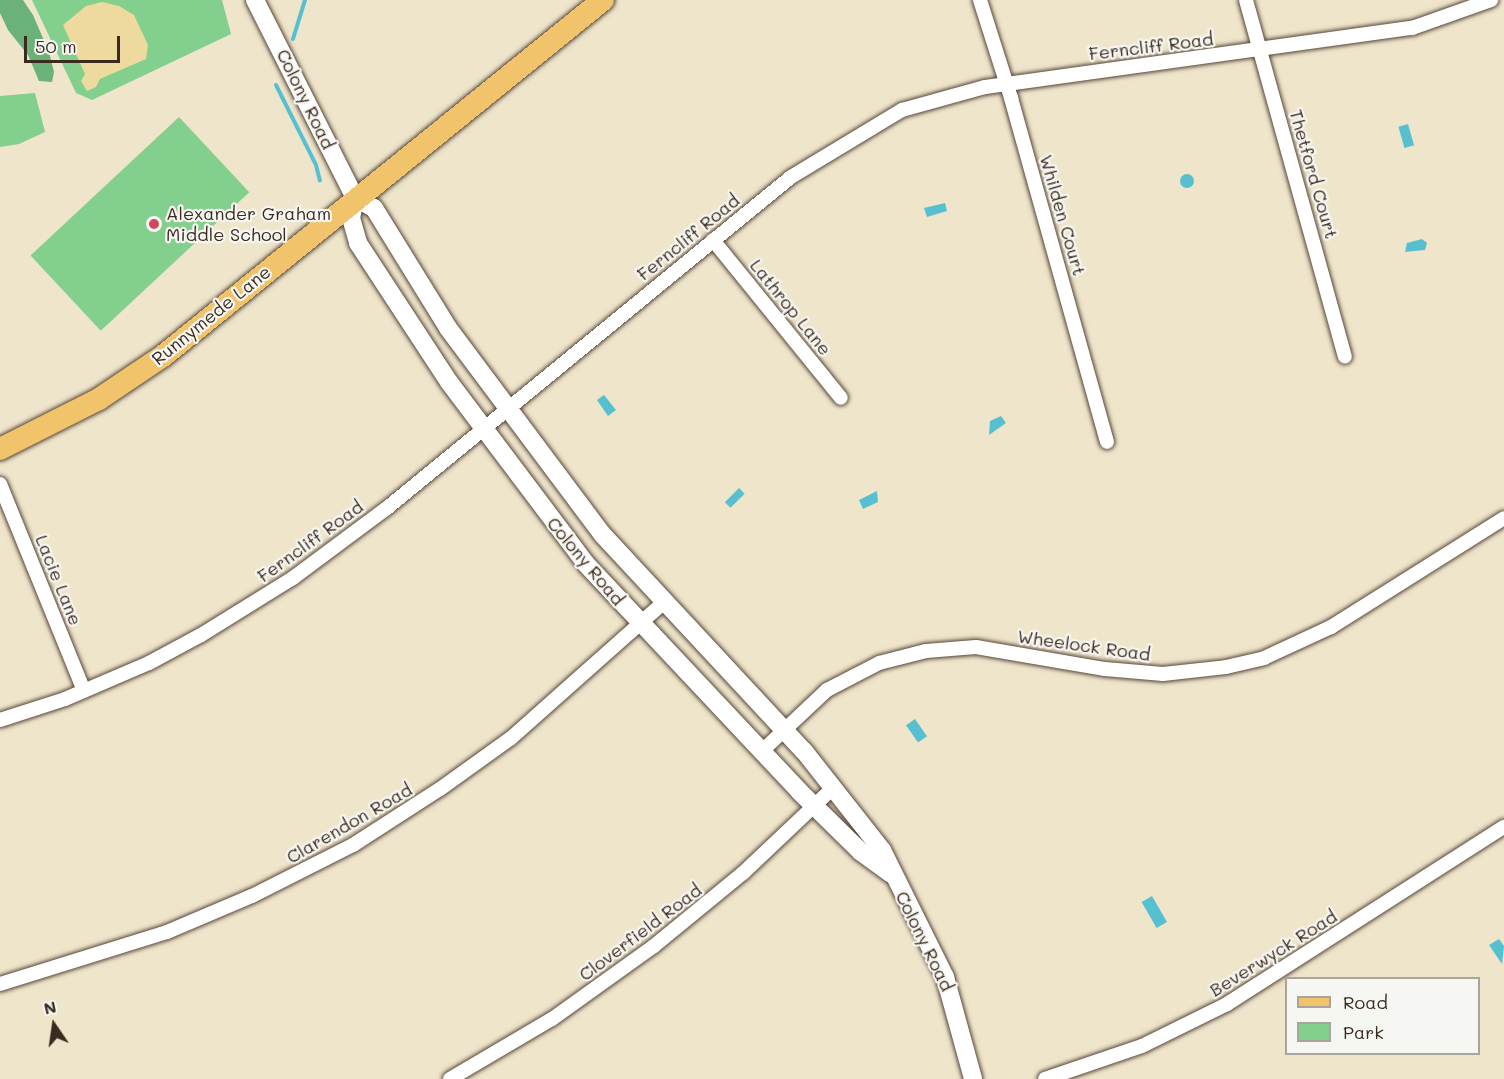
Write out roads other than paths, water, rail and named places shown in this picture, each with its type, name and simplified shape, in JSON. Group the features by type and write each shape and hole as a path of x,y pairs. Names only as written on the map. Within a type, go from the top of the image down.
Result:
{"main road":[{"name":"Runnymede Lane","path":"0,449 67,417 130,380 603,0"}],"street":[{"name":"Colony Road","path":"255,0 355,198 374,208 423,290 508,408 602,534 784,729 882,849 891,874 920,923 945,977 973,1079"},
{"name":"Whilden Court","path":"980,0 1007,84 1107,442"},
{"name":"Thetford Court","path":"1246,0 1345,357"},
{"name":"Ferncliff Road","path":"0,720 84,691 192,640 271,593 346,540 801,170 892,115 948,95 1007,84 1412,28 1491,0"},
{"name":"Colony Road","path":"355,198 351,218 358,243 411,327 560,532 640,624 761,752 861,852 891,874"},
{"name":"Lathrop Lane","path":"713,240 841,398"},
{"name":"Lacie Lane","path":"0,484 84,691"},
{"name":"Wheelock Road","path":"761,752 813,701 855,674 889,660 940,649 991,649 1105,669 1154,674 1206,670 1264,658 1316,636 1504,518"},
{"name":"Clarendon Road","path":"0,984 167,932 260,892 353,845 487,756 664,602"},
{"name":"Cloverfield Road","path":"450,1079 561,1013 654,946 743,873 833,788"},
{"name":"Beverwyck Road","path":"1045,1079 1142,1046 1227,1004 1504,827"}],"water":[{"path":"1408,124 1414,145 1404,148 1398,127"},
{"path":"1184,174 1190,174 1194,181 1190,188 1184,188 1180,184 1180,178"},
{"path":"945,203 947,211 927,217 924,208"},
{"path":"1422,239 1427,243 1425,250 1405,252 1407,243"},
{"path":"604,395 616,410 608,416 597,400"},
{"path":"1001,416 1006,423 989,435 990,421"},
{"path":"739,488 745,494 731,508 725,502"},
{"path":"877,491 878,502 863,509 859,500"},
{"path":"915,719 927,736 918,743 906,725"},
{"path":"1152,896 1167,922 1157,928 1142,902"},
{"path":"1499,939 1504,946 1502,964 1489,945"}],"waterway":[{"path":"293,39 305,0"},
{"path":"276,85 316,165 320,181"}],"place":[{"name":"Alexander Graham Middle School","path":"154,224"}]}
